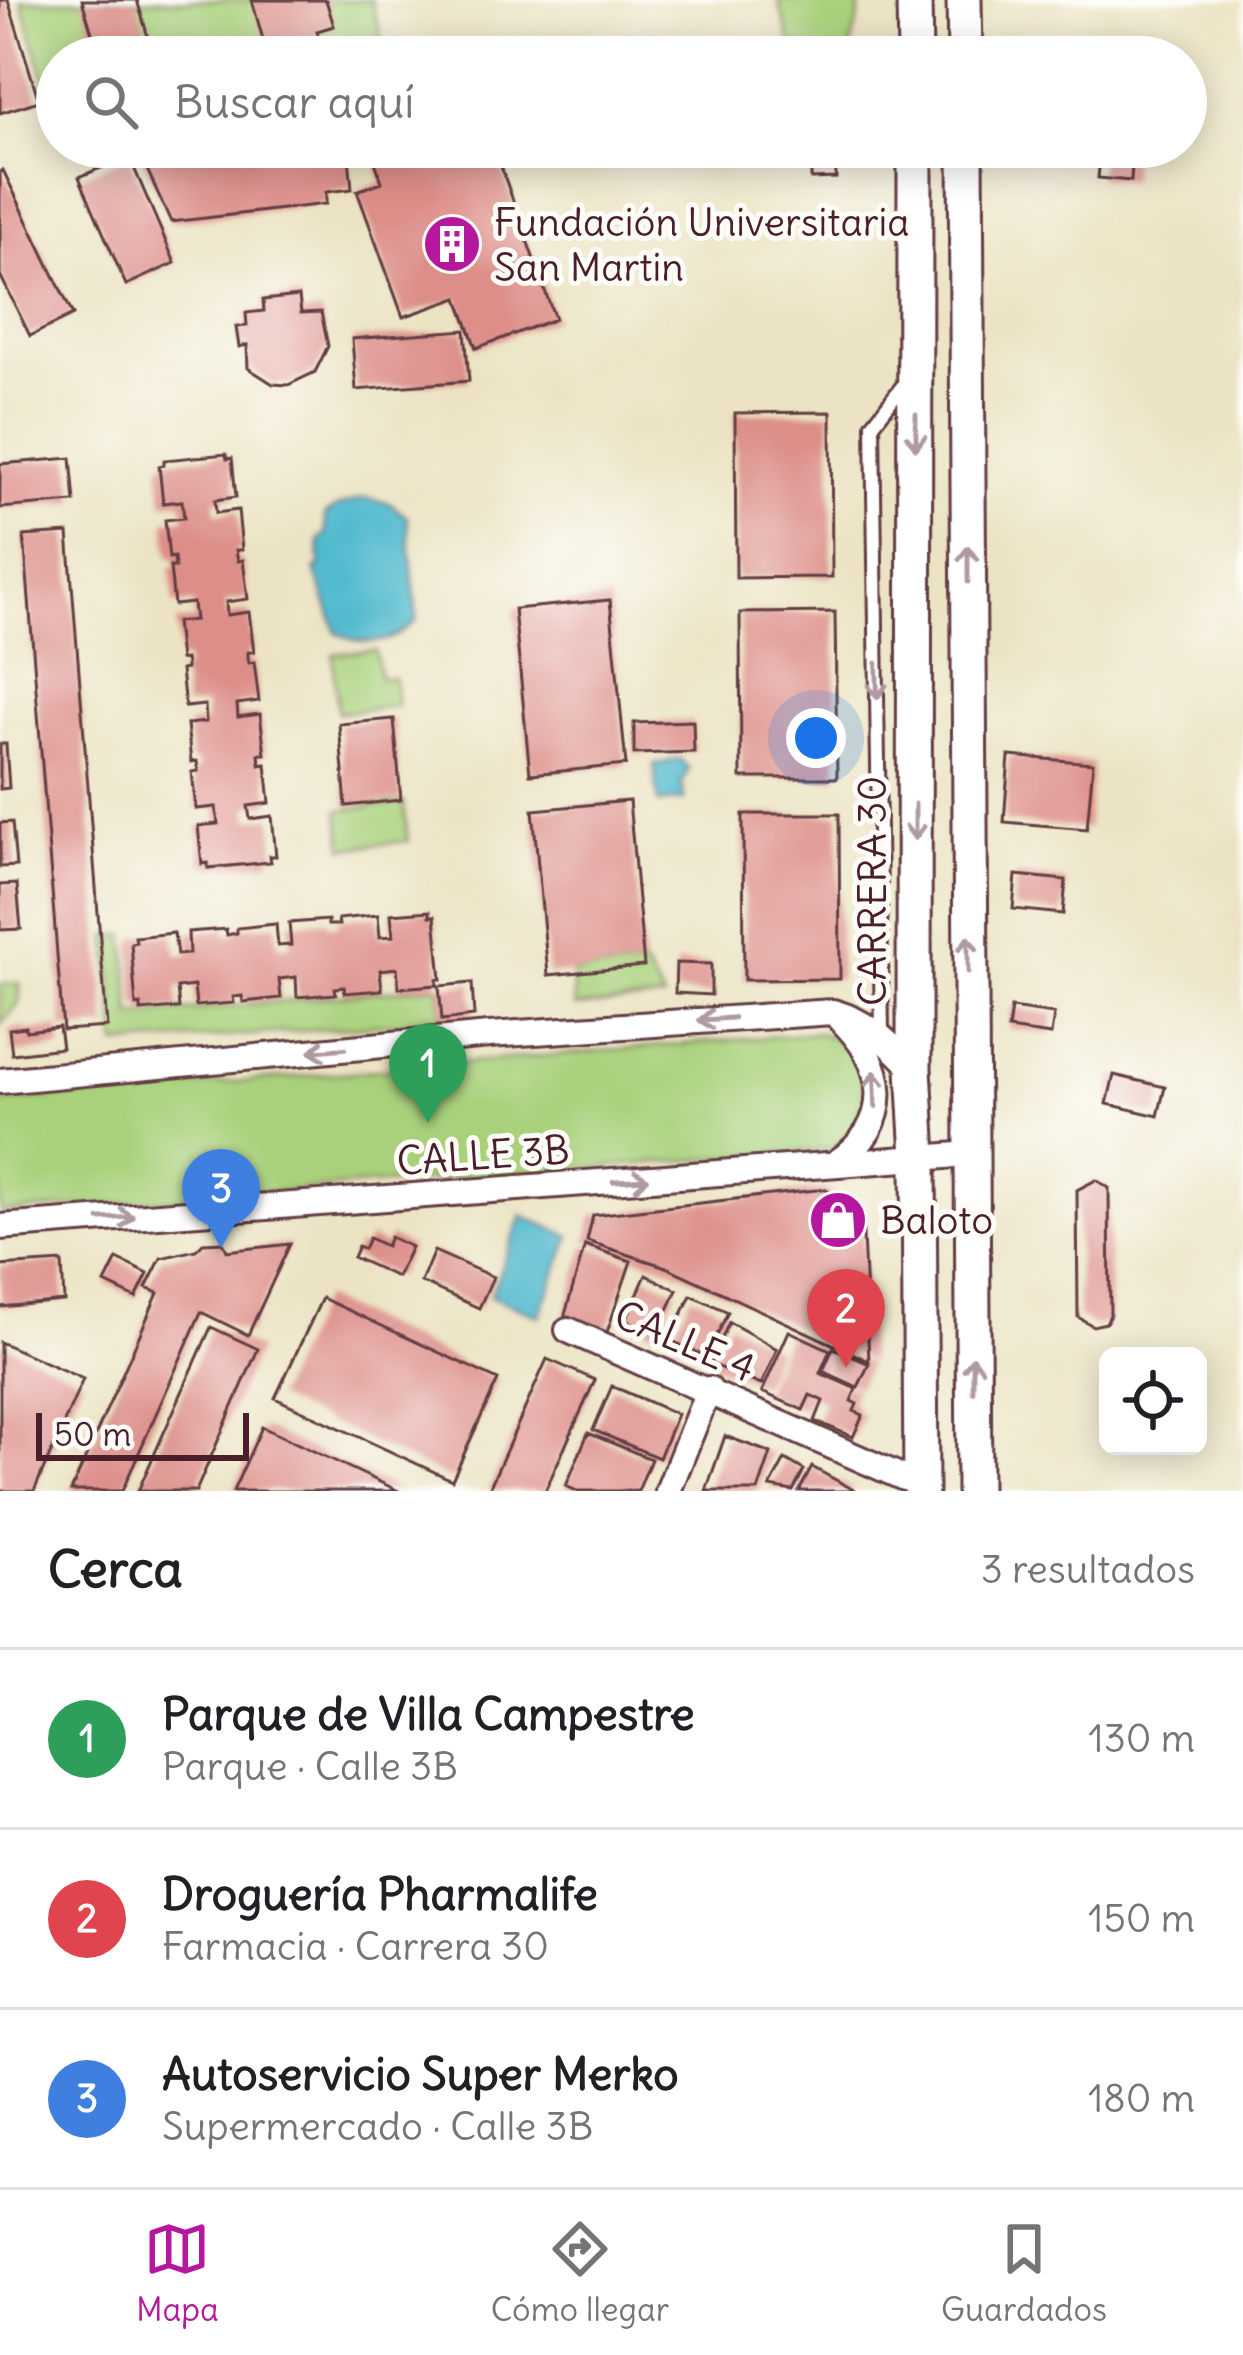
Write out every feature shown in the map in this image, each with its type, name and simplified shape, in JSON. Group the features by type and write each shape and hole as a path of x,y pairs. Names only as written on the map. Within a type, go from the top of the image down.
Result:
{"main road":[{"path":"914,0 915,36"},
{"path":"964,0 965,36"},
{"name":"CARRERA 30","path":"914,1487 920,1295 914,1069 915,168"},
{"path":"965,168 974,1491"},
{"path":"914,1069 968,1071"}],"street":[{"path":"833,1012 870,1054 880,1086 874,1121 858,1148 834,1164"},
{"path":"0,1081 489,1035 833,1012 859,1019 882,1034 914,1069"},
{"name":"CALLE 3B","path":"0,1227 972,1154"},
{"name":"CALLE 4","path":"568,1330 710,1389 914,1487"},
{"path":"668,1491 710,1389"}],"lane":[{"path":"882,1034 873,424 916,369"}],"green space":[{"path":"21,0 371,0 381,36 36,36 36,50"},
{"path":"778,0 859,0 854,36 789,36"},
{"path":"375,650 380,678 394,678 397,706 338,713 333,654"},
{"path":"404,803 408,841 344,848 339,810"},
{"path":"125,935 132,1016 439,986 442,1020 117,1045 108,936"},
{"path":"644,966 664,999 575,1007 572,973"},
{"path":"20,983 20,1003 0,1025 0,985"},
{"path":"815,1033 835,1039 850,1052 863,1088 854,1126 841,1141 823,1150 0,1213 0,1102"}],"water":[{"path":"364,498 389,503 407,517 417,619 399,634 369,642 337,633 315,569 320,566 319,540 326,534 325,515"},
{"path":"680,759 689,769 682,782 684,800 659,803 654,765"},
{"path":"522,1216 571,1236 539,1316 490,1296"}],"building":[{"path":"0,0 8,0 36,102 0,113"},
{"path":"82,0 137,0 148,36 93,36"},
{"path":"252,0 326,0 334,26 317,31 318,36 262,36"},
{"path":"100,168 134,168 175,263 126,285 79,177"},
{"path":"146,168 350,168 352,189 326,192 326,204 171,222"},
{"name":"Fundación Universitaria San Martin","path":"377,168 501,168 555,319 476,348 458,298 403,317 357,191 382,182"},
{"path":"811,168 836,168 836,178 811,179"},
{"path":"1099,168 1132,168 1131,181 1098,178"},
{"path":"3,170 73,315 30,336 0,275"},
{"path":"299,296 301,313 321,312 328,346 315,372 288,385 273,384 248,368 247,345 239,347 236,327 247,326 246,313 264,311 263,300"},
{"path":"465,330 469,381 356,390 352,339"},
{"path":"831,412 832,577 736,578 735,413"},
{"path":"226,454 227,459 232,458 236,497 215,500 216,513 238,510 242,550 236,550 238,561 243,560 248,599 226,602 227,615 249,612 254,652 248,652 248,658 249,663 254,662 259,701 237,704 238,717 260,714 265,754 259,754 260,765 266,764 270,803 248,806 250,819 272,816 276,856 270,856 271,862 208,868 208,863 202,864 198,826 218,824 216,807 196,809 192,772 198,771 197,761 191,762 187,724 206,722 205,705 185,707 181,670 186,664 185,659 180,660 176,622 195,620 193,603 174,605 170,567 175,567 174,557 169,558 165,520 184,518 182,501 163,503 159,466 164,460"},
{"path":"71,458 75,502 0,508 0,464"},
{"path":"68,533 107,1027 63,1030 24,536"},
{"path":"610,600 626,765 530,774 514,609"},
{"path":"835,612 837,778 741,778 740,613"},
{"path":"394,719 401,800 346,806 339,724"},
{"path":"693,721 694,752 634,754 634,723"},
{"path":"0,744 6,744 9,788 0,789"},
{"path":"1009,756 1093,763 1087,829 1004,822"},
{"path":"629,801 644,966 548,975 533,810"},
{"path":"743,814 839,814 840,979 744,980"},
{"path":"12,822 16,866 0,867 0,823"},
{"path":"1016,875 1066,880 1063,914 1013,909"},
{"path":"17,884 21,929 0,930 0,885"},
{"path":"430,911 435,916 441,979 437,985 399,988 397,968 380,970 382,990 345,993 344,987 335,988 336,994 297,997 296,977 279,979 281,998 243,1002 242,996 233,997 234,1003 196,1006 194,986 177,988 179,1008 141,1011 141,1005 136,1006 131,943 136,942 135,937 174,933 177,955 189,954 188,932 226,929 227,935 237,933 237,928 276,924 278,946 291,945 289,923 328,920 328,925 339,925 338,919 378,915 380,937 393,936 391,914"},
{"path":"676,963 711,964 711,995 675,993"},
{"path":"472,983 474,1016 442,1020 439,986"},
{"path":"1011,1008 1054,1014 1051,1035 1008,1029"},
{"path":"26,1027 26,1031 59,1027 62,1048 12,1054 9,1029"},
{"path":"1114,1075 1165,1087 1158,1116 1107,1104"},
{"path":"1096,1180 1109,1188 1110,1315 1106,1323 1093,1326 1078,1317 1077,1190"},
{"path":"825,1189 862,1214 869,1361 666,1267 587,1241 593,1215"},
{"path":"390,1237 411,1247 397,1277 353,1257 369,1238 386,1246"},
{"path":"223,1242 227,1251 290,1244 248,1335 201,1312 122,1491 71,1491 158,1293 146,1288 161,1258 196,1250 203,1243"},
{"path":"585,1245 631,1261 607,1332 564,1318"},
{"path":"434,1251 493,1277 479,1308 421,1282"},
{"path":"117,1259 148,1274 136,1298 105,1283"},
{"path":"62,1262 64,1301 0,1307 0,1266"},
{"path":"646,1275 677,1290 657,1334 626,1320"},
{"path":"691,1295 728,1312 707,1357 670,1340"},
{"path":"322,1298 498,1380 452,1480 275,1398"},
{"path":"729,1322 777,1349 761,1385 711,1364"},
{"path":"211,1327 258,1349 196,1491 138,1491"},
{"path":"789,1331 830,1350 820,1373 856,1389 851,1401 857,1404 854,1411 863,1415 853,1437 815,1421 823,1401 810,1395 803,1410 762,1392"},
{"path":"0,1342 83,1379 34,1491 0,1491"},
{"path":"833,1348 869,1364 858,1387 823,1371"},
{"path":"547,1359 595,1380 545,1491 488,1491"},
{"path":"612,1386 677,1414 659,1458 593,1430"},
{"path":"262,1427 399,1491 233,1491"},
{"path":"588,1433 651,1459 638,1491 577,1491 566,1486"},
{"path":"725,1436 771,1453 758,1491 706,1491"},
{"path":"785,1459 804,1470 793,1491 770,1487"},
{"path":"812,1467 856,1491 799,1491"}],"place":[{"name":"Fundación Universitaria San Martin","path":"452,244"},
{"name":"Parque de Villa Campestre","path":"428,1123"},
{"name":"Baloto","path":"838,1220"},
{"name":"Autoservicio Super Merko","path":"221,1248"},
{"name":"Droguería Pharmalife","path":"846,1368"}]}
